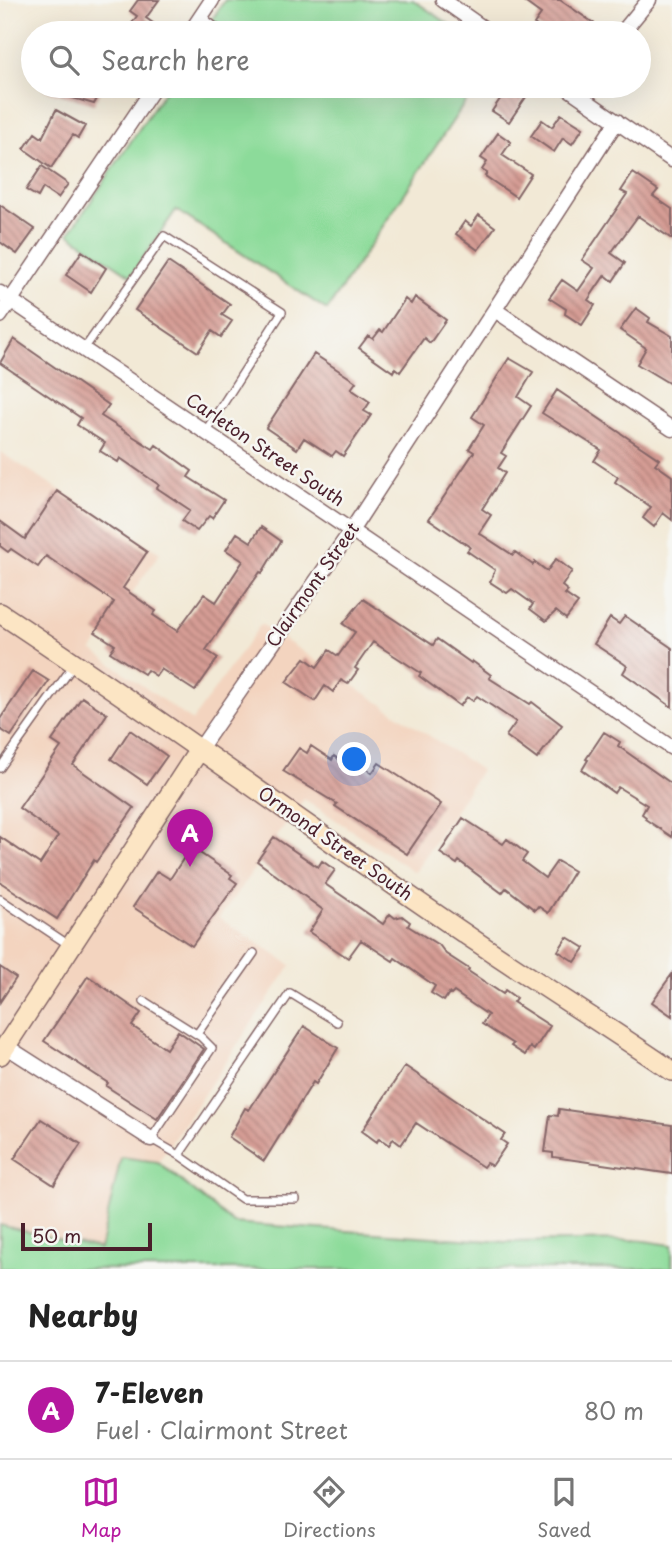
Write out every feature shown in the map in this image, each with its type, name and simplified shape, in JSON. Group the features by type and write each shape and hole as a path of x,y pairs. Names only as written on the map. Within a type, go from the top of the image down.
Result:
{"main road":[{"name":"Ormond Street South","path":"0,613 75,662 478,943 672,1072"},
{"name":"Clairmont Street","path":"1,1048 199,750"}],"street":[{"path":"198,21 212,0"},
{"path":"443,0 473,21"},
{"path":"632,21 649,0"},
{"path":"0,316 5,297 146,98"},
{"path":"586,98 672,160"},
{"name":"Clairmont Street","path":"199,750 351,531 617,121"},
{"name":"Carleton Street South","path":"5,297 672,748"},
{"path":"495,310 672,429"},
{"path":"1,1048 151,1139"}],"lane":[{"path":"201,16 207,21"},
{"path":"84,349 164,236 282,312 205,432"},
{"path":"0,768 75,662"},
{"path":"0,899 69,945"},
{"path":"197,1034 254,953"},
{"path":"179,1155 290,993 337,1022"},
{"path":"144,1001 197,1034 212,1048 151,1139 242,1199 296,1199"}],"shaded area":[{"path":"0,452 160,553 92,650 192,721 261,624 481,770 415,872 304,799 219,918 291,965 158,1162 121,1157 100,1250 0,1225"}],"green space":[{"path":"225,0 413,0 444,21 211,21"},
{"path":"160,98 468,98 327,310 176,210 131,276 69,234"},
{"path":"121,1157 158,1162 233,1223 505,1242 638,1240 672,1245 672,1269 0,1269 0,1225 100,1249"}],"building":[{"path":"138,0 159,0 146,18 150,21 133,21 137,16 130,11"},
{"path":"522,0 560,0 591,21 536,21 541,14"},
{"path":"73,98 97,98 94,104"},
{"path":"501,98 525,98 509,122 492,111"},
{"path":"56,110 85,126 78,138 73,135 51,168 24,149 35,133 42,138"},
{"path":"561,114 583,128 572,144 563,138 554,152 531,136 542,120 552,127"},
{"path":"498,133 511,142 502,155 531,174 516,197 485,176 487,173 482,170 487,162 481,158"},
{"path":"42,166 68,184 58,198 43,188 38,197 26,190"},
{"path":"633,173 658,190 653,196 672,209 672,239 638,216 611,253 625,263 613,281 605,275 588,300 595,305 582,325 565,314 566,309 549,298 562,280 578,291 594,268 582,260 627,194 621,191"},
{"path":"0,205 35,229 17,254 0,242"},
{"path":"479,215 495,227 478,250 456,234 465,221 471,226"},
{"path":"82,251 106,268 91,292 66,275"},
{"path":"168,262 230,304 222,315 232,321 221,337 212,331 198,352 135,310"},
{"path":"415,297 446,320 430,343 424,338 400,372 395,368 393,372 359,348 368,336 373,339 380,330 383,332 405,299 411,304"},
{"path":"636,308 650,318 648,322 672,336 672,385 637,364 646,348 620,330"},
{"path":"14,339 109,405 101,416 153,449 156,445 192,471 188,477 224,500 212,518 209,516 197,531 182,521 190,510 120,458 118,462 100,451 105,443 77,425 81,418 0,363"},
{"path":"314,354 356,382 351,389 370,402 364,411 371,415 343,456 336,451 332,456 304,438 297,449 266,428"},
{"path":"509,358 533,372 518,397 531,406 501,453 506,456 498,468 505,473 482,509 491,515 479,533 513,555 515,552 547,571 556,559 572,571 562,586 568,591 565,594 578,603 566,619 556,611 546,621 530,609 533,604 512,589 507,593 490,582 495,570 467,551 470,547 429,519 474,452 469,449 484,425 472,417"},
{"path":"557,390 659,459 655,464 672,476 672,520 663,513 654,527 643,518 651,507 615,482 618,477 594,461 601,450 542,413"},
{"path":"57,491 147,552 123,588 156,611 153,615 177,631 204,594 216,602 243,561 226,550 237,533 251,542 261,527 281,541 262,573 260,572 206,650 218,658 195,691 161,669 156,676 147,670 144,674 110,652 115,645 95,632 114,602 46,556 38,567 11,549 8,552 0,546 0,521 25,539"},
{"path":"363,599 433,645 437,639 471,663 472,661 491,675 489,678 530,704 532,702 562,725 537,759 506,736 516,722 477,696 473,701 467,697 460,706 419,676 421,673 373,642 355,668 358,670 348,684 341,680 333,692 325,686 315,701 286,682 305,658 317,667 329,650 338,656 355,632 343,624"},
{"path":"625,616 672,648 672,707 623,673 627,666 594,644 610,618 619,624"},
{"path":"33,671 49,681 11,736 0,729 0,719"},
{"path":"82,697 107,714 73,765 134,808 96,862 94,860 57,919 0,882 0,837 40,864 58,836 19,808 61,747 52,741"},
{"path":"130,730 167,756 147,784 111,759"},
{"path":"604,732 620,742 618,746 672,784 672,837 645,819 642,814 647,805 618,787 614,793 582,770"},
{"path":"311,746 332,760 334,756 358,772 362,766 372,773 379,763 441,804 407,854 335,806 337,804 283,771 299,748 307,753"},
{"path":"192,817 206,826 193,845 179,836"},
{"path":"463,818 503,844 507,839 527,854 522,861 545,878 557,861 574,871 548,913 538,906 535,910 506,888 502,893 459,861 457,864 440,853"},
{"path":"274,837 318,867 322,861 335,870 325,884 383,924 390,914 395,918 402,916 410,922 408,926 440,946 446,954 469,969 468,971 503,994 505,990 516,998 513,1002 550,1026 534,1050 530,1047 525,1055 482,1024 488,1015 454,992 451,995 449,993 444,1001 431,993 435,986 395,958 393,961 361,940 348,958 309,932 323,910 257,861"},
{"path":"191,847 232,875 230,878 237,883 192,946 133,907 157,871 170,879"},
{"path":"567,937 585,948 575,962 558,951"},
{"path":"0,967 16,978 0,1002"},
{"path":"672,974 672,1016 652,1002"},
{"path":"88,976 141,1013 132,1026 166,1049 178,1031 204,1049 157,1119 44,1041"},
{"path":"304,1026 338,1048 316,1084 313,1082 264,1161 229,1137 245,1108 249,1110"},
{"path":"405,1066 505,1134 501,1140 507,1144 492,1166 486,1163 483,1167 416,1123 401,1145 393,1139 389,1145 379,1138 377,1142 362,1131"},
{"path":"559,1109 672,1125 672,1174 553,1157 553,1153 545,1152 550,1115 558,1116"},
{"path":"41,1119 81,1144 54,1185 14,1159"}],"place":[{"name":"7-Eleven","path":"190,867"}]}
